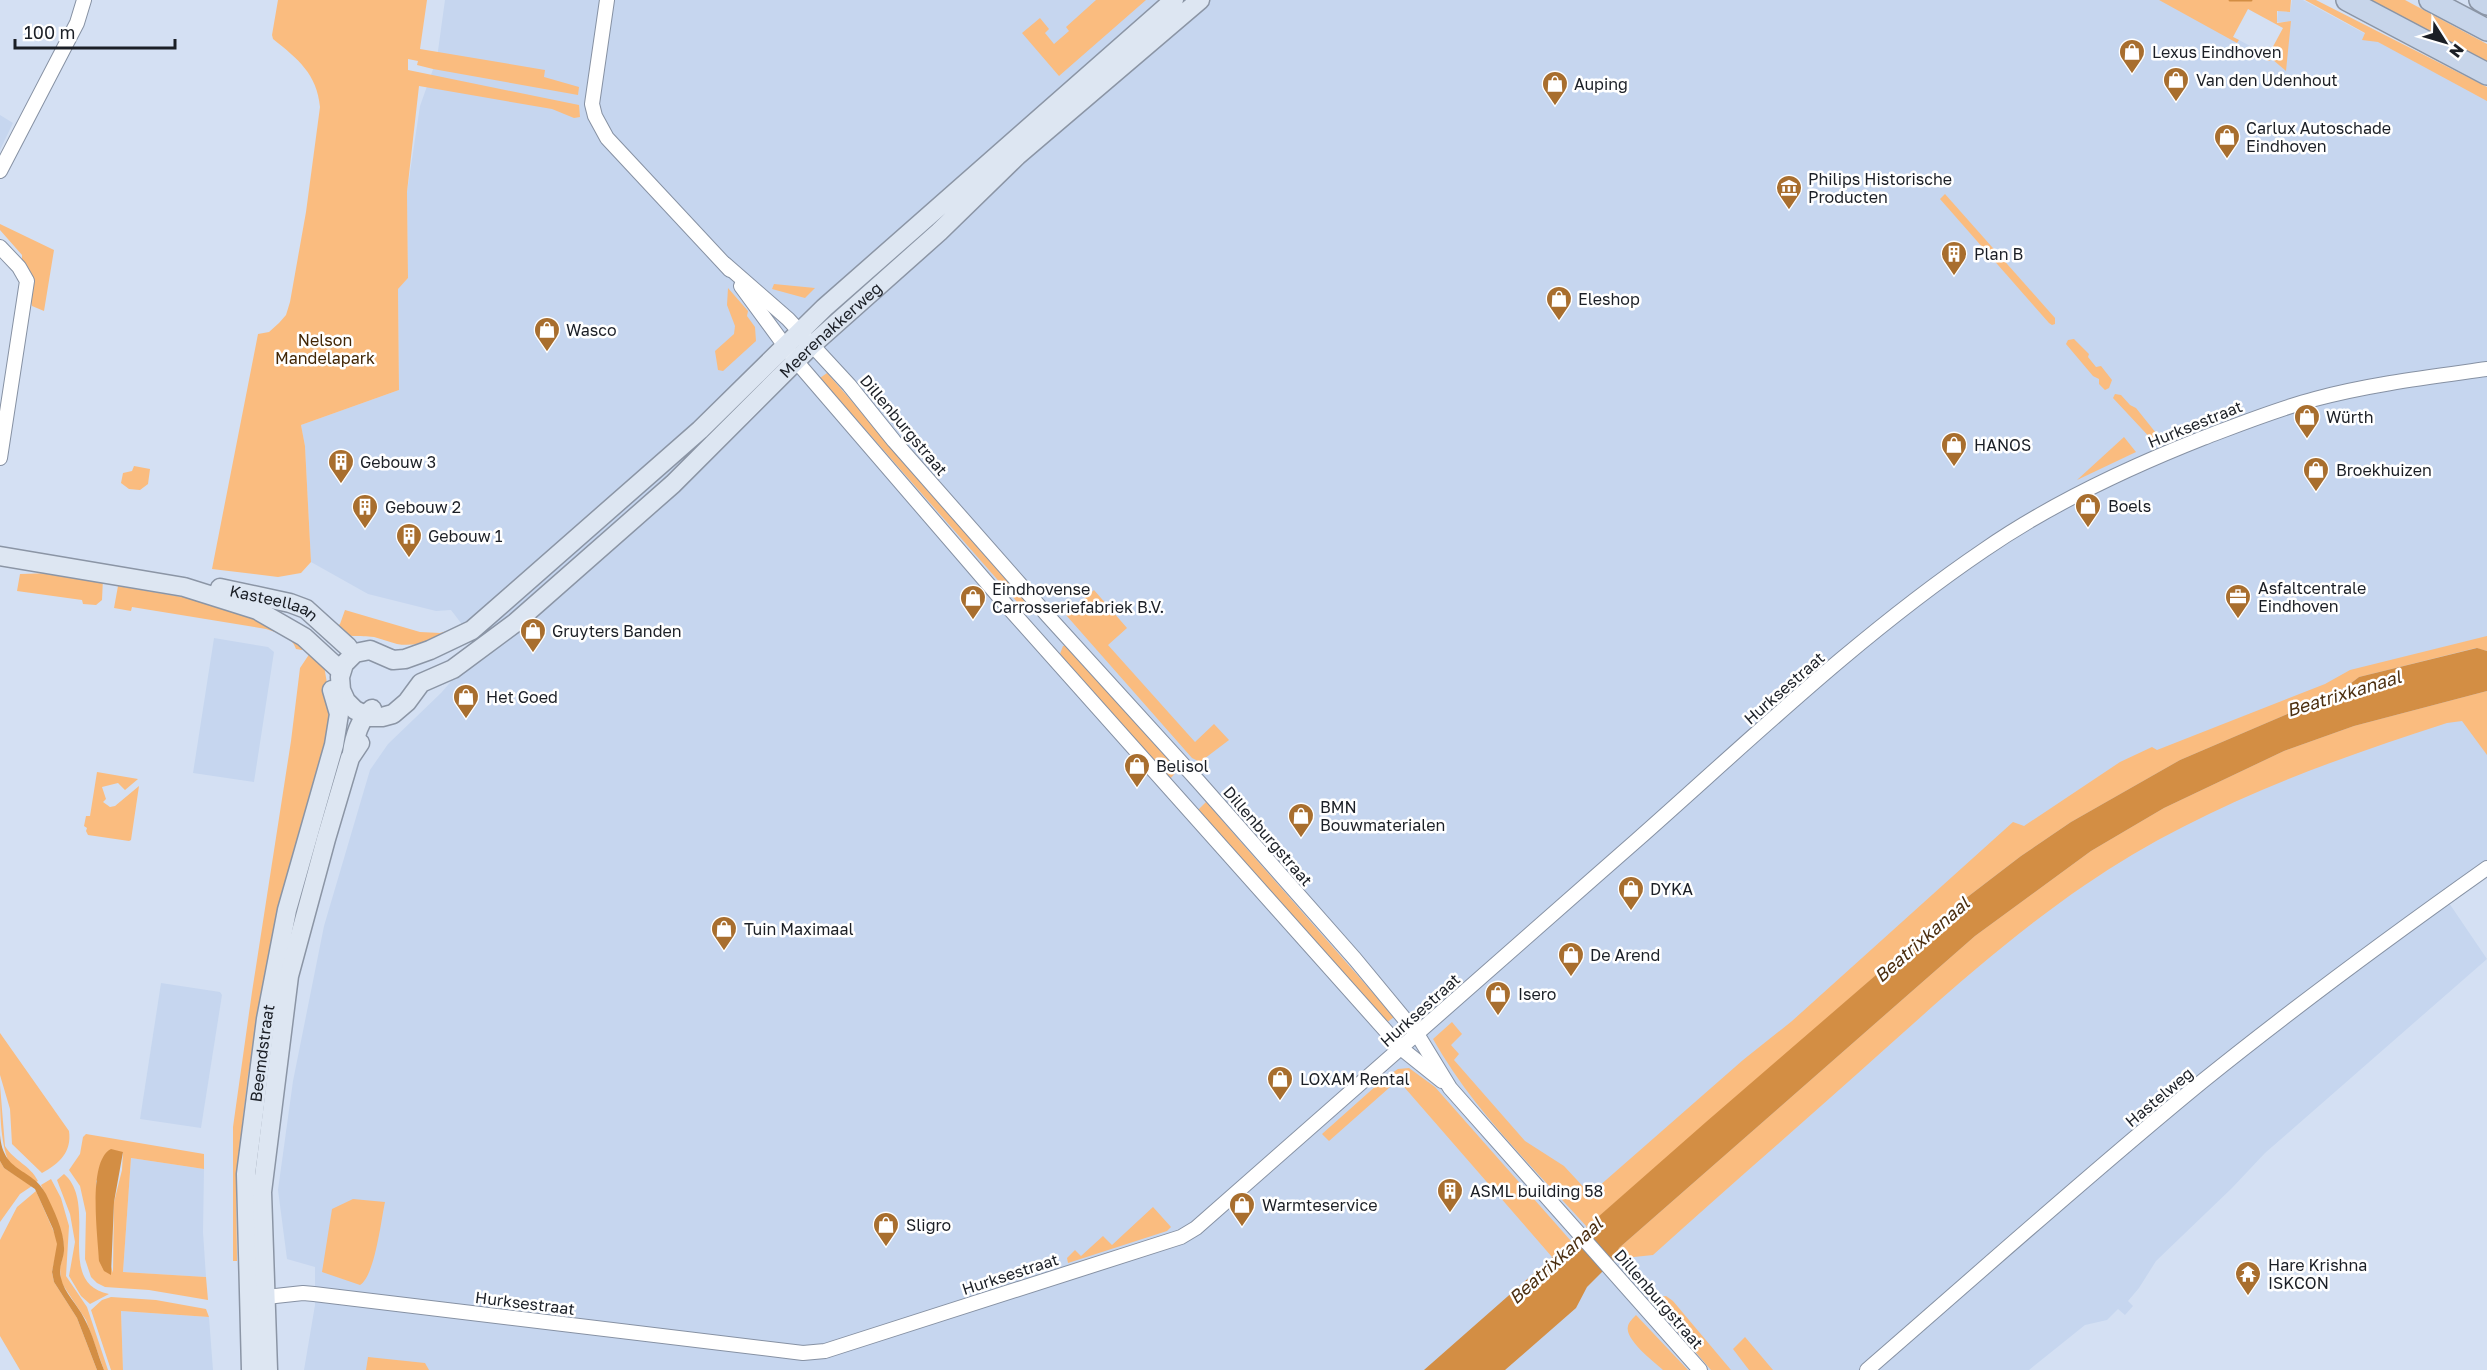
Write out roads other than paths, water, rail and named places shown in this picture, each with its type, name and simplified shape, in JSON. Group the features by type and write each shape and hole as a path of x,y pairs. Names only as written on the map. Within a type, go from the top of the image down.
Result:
{"highway":[{"path":"2347,0 2487,74"},
{"path":"2430,0 2487,30"},
{"path":"2480,0 2487,4"}],"main road":[{"name":"Meerenakkerweg","path":"398,655 430,650 439,644 455,639 481,622 700,430 799,331 1174,0"},
{"name":"Meerenakkerweg","path":"409,687 446,673 515,623 659,497 812,345 939,232 1017,156 1200,0"},
{"name":"Kasteellaan","path":"0,556 184,587 257,610 304,638 337,667"},
{"name":"Kasteellaan","path":"0,567 46,569 63,567"},
{"name":"Kasteellaan","path":"184,587 213,587 290,603 306,609 348,647"},
{"path":"365,642 380,643 398,655 409,687 393,704 357,711 331,687 337,667 348,647 365,642"},
{"path":"337,667 349,657 364,650 376,651 393,660 398,655"},
{"name":"Beemdstraat","path":"251,1370 257,1298 262,1192 289,976 352,753 357,711 339,714 334,745 287,910 266,1019 246,1174 257,1298 268,1370"}],"street":[{"path":"0,171 77,23 84,0"},
{"name":"Dillenburgstraat","path":"607,0 592,104 595,116 608,138 725,264 799,331 849,385 894,441 1048,616 1355,959 1416,1034 1450,1088 1700,1370"},
{"path":"0,247 19,267 27,281 0,458"},
{"name":"Dillenburgstraat","path":"725,264 796,361 1031,631 1402,1049 1450,1088"},
{"name":"Hurksestraat","path":"257,1298 303,1293 315,1294 792,1352 825,1351 1181,1237 1196,1228 1402,1049 1416,1034 1846,656 1923,593 1986,548 2067,499 2153,458 2258,417 2342,393 2487,369"},
{"path":"1031,631 1048,616"},
{"name":"Hastelweg","path":"1867,1370 2078,1186 2203,1081 2279,1020 2487,868"}],"water":[{"name":"Beatrixkanaal","path":"2477,648 2487,651 2487,691 2354,726 2284,751 2164,808 2091,851 1975,936 1619,1248 1615,1259 1587,1287 1576,1308 1505,1370 1424,1370 1957,905 2021,856 2071,822 2180,760 2327,697 2359,677"},
{"path":"0,1135 6,1157 40,1185 55,1214 64,1244 60,1274 68,1294 87,1324 104,1370 97,1370 77,1318 54,1282 52,1272 57,1244 53,1229 35,1189 4,1168 0,1161"},
{"path":"111,1149 123,1152 114,1202 111,1275 104,1271 99,1261 96,1183 104,1156"}],"waterway":[{"path":"2230,0 2251,0"}],"place":[{"name":"Lexus Eindhoven","path":"2132,75"},
{"name":"Van den Udenhout","path":"2176,103"},
{"name":"Auping","path":"1555,107"},
{"name":"Carlux Autoschade Eindhoven","path":"2227,160"},
{"name":"Philips Historische Producten","path":"1789,211"},
{"name":"Plan B","path":"1954,277"},
{"name":"Eleshop","path":"1559,322"},
{"name":"Wasco","path":"547,353"},
{"name":"Würth","path":"2307,440"},
{"name":"HANOS","path":"1954,468"},
{"name":"Gebouw 3","path":"341,485"},
{"name":"Broekhuizen","path":"2316,493"},
{"name":"Boels","path":"2088,529"},
{"name":"Gebouw 2","path":"365,530"},
{"name":"Gebouw 1","path":"409,559"},
{"name":"Asfaltcentrale Eindhoven","path":"2238,620"},
{"name":"Eindhovense Carrosseriefabriek B.V.","path":"973,621"},
{"name":"Gruyters Banden","path":"533,654"},
{"name":"Het Goed","path":"466,720"},
{"name":"Belisol","path":"1137,789"},
{"name":"BMN Bouwmaterialen","path":"1301,839"},
{"name":"DYKA","path":"1631,912"},
{"name":"Tuin Maximaal","path":"724,952"},
{"name":"De Arend","path":"1571,978"},
{"name":"Isero","path":"1498,1017"},
{"name":"LOXAM Rental","path":"1280,1102"},
{"name":"ASML building 58","path":"1450,1214"},
{"name":"Warmteservice","path":"1242,1228"},
{"name":"Sligro","path":"886,1248"},
{"name":"Hare Krishna ISKCON","path":"2248,1297"}],"park label":[{"name":"Nelson Mandelapark","path":"325,349"}]}
